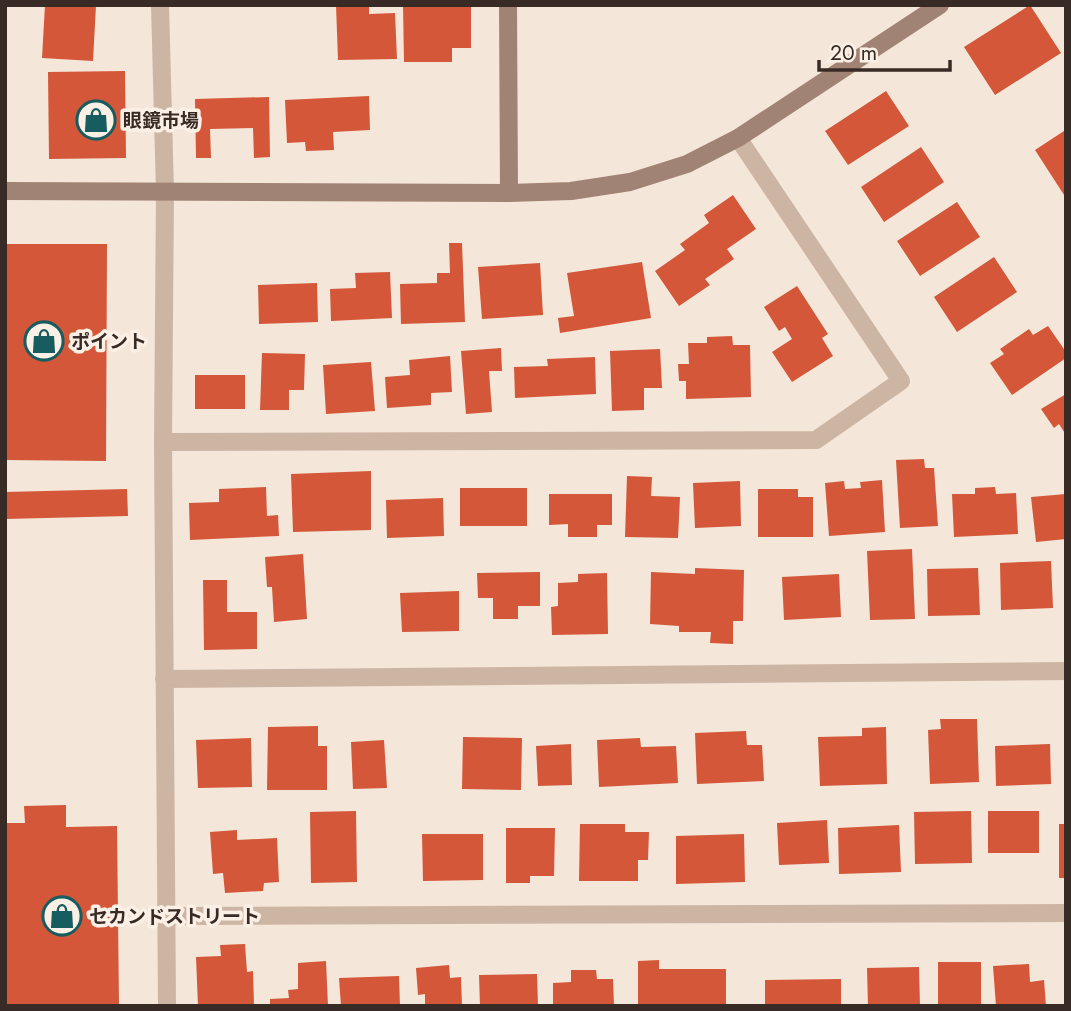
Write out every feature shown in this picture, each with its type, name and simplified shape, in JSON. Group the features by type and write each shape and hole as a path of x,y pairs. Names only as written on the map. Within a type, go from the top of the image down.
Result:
{"street":[{"path":"160,5 165,192 163,442 167,1006"},
{"path":"508,5 509,193"},
{"path":"5,191 509,193 571,191 630,182 687,163 738,138 940,5"},
{"path":"163,442 816,440 901,381 738,138"},
{"path":"164,679 1066,671"},
{"path":"166,916 1066,913"}],"building":[{"path":"45,5 96,5 93,61 42,58"},
{"path":"336,5 369,5 369,14 395,13 397,59 338,60"},
{"path":"403,5 471,5 471,48 452,48 452,62 404,62"},
{"path":"1030,5 1061,53 995,95 964,47"},
{"path":"125,71 126,158 49,159 48,72"},
{"path":"886,91 909,126 848,165 825,131"},
{"path":"369,96 370,130 333,132 334,150 306,151 305,142 287,143 285,100"},
{"path":"269,97 270,157 254,158 253,128 210,129 211,158 196,158 195,99"},
{"path":"1064,131 1066,134 1066,198 1035,150"},
{"path":"921,147 944,182 884,222 861,187"},
{"path":"733,195 756,229 727,249 734,259 705,279 710,285 679,306 655,271 685,250 680,244 709,223 704,215"},
{"path":"957,202 980,237 920,276 897,241"},
{"path":"449,243 462,243 465,322 401,324 400,284 437,283 437,273 450,273"},
{"path":"5,244 107,244 106,461 5,460"},
{"path":"994,257 1017,292 957,332 934,297"},
{"path":"642,262 651,318 560,333 558,318 574,316 567,273"},
{"path":"540,263 543,315 482,319 478,267"},
{"path":"390,272 392,318 331,321 330,289 356,288 355,273"},
{"path":"317,283 318,322 259,324 258,285"},
{"path":"797,286 828,334 822,338 833,356 792,382 772,352 792,339 785,327 779,331 764,307"},
{"path":"1048,326 1066,352 1066,358 1012,395 990,363 1004,354 1000,349 1029,329 1033,335"},
{"path":"732,336 733,345 750,345 751,397 686,399 686,381 679,381 678,364 689,364 688,343 707,343 707,337"},
{"path":"501,348 502,371 489,371 492,412 466,414 461,351"},
{"path":"660,349 662,388 644,388 644,410 612,411 610,351"},
{"path":"262,353 305,354 304,390 289,390 289,410 260,410"},
{"path":"450,356 452,392 431,393 431,405 387,408 385,377 410,375 409,360"},
{"path":"595,357 596,394 515,398 514,367 548,366 547,359"},
{"path":"371,362 375,411 326,414 323,365"},
{"path":"195,375 245,375 245,409 195,409"},
{"path":"1066,394 1066,435 1059,424 1054,428 1041,409"},
{"path":"924,459 925,468 934,468 938,526 900,528 896,460"},
{"path":"371,471 371,530 293,532 291,474"},
{"path":"627,476 652,477 651,496 680,497 678,538 625,537"},
{"path":"882,480 885,532 829,536 825,483 844,481 845,489 861,488 860,482"},
{"path":"740,481 741,526 695,528 693,483"},
{"path":"266,487 267,516 278,515 279,536 190,540 189,503 219,502 219,489"},
{"path":"995,487 996,494 1016,493 1018,534 954,537 952,494 975,494 975,488"},
{"path":"460,488 527,488 527,526 460,526"},
{"path":"127,489 128,516 5,519 5,492"},
{"path":"758,489 798,489 798,497 813,497 813,537 758,537"},
{"path":"549,494 612,494 612,525 597,525 597,537 568,537 568,524 549,525"},
{"path":"1066,494 1066,539 1036,542 1031,497"},
{"path":"443,498 444,536 387,538 386,500"},
{"path":"912,549 915,619 870,620 867,551"},
{"path":"303,554 307,619 274,622 272,587 267,587 265,557"},
{"path":"1051,561 1053,608 1001,610 1000,563"},
{"path":"695,568 744,570 743,621 733,621 733,644 710,643 711,632 679,632 679,626 650,624 651,572 695,574"},
{"path":"978,568 980,615 928,616 927,569"},
{"path":"540,572 540,606 518,606 518,619 493,619 493,598 478,598 477,573"},
{"path":"607,573 608,634 552,635 551,607 558,606 558,583 578,582 578,574"},
{"path":"839,574 841,617 784,620 782,577"},
{"path":"203,580 227,580 227,612 257,612 257,649 204,650"},
{"path":"459,591 459,631 402,632 400,593"},
{"path":"940,719 977,719 979,782 930,784 928,730 941,729"},
{"path":"318,726 318,746 327,746 327,790 267,790 268,727"},
{"path":"886,727 887,784 820,786 818,737 862,736 862,728"},
{"path":"746,731 747,745 762,745 764,781 697,784 695,733"},
{"path":"463,737 522,738 521,790 462,789"},
{"path":"251,738 252,787 198,788 196,740"},
{"path":"640,738 641,747 676,746 678,783 599,787 597,740"},
{"path":"384,740 387,788 353,789 351,742"},
{"path":"571,744 572,785 538,786 536,746"},
{"path":"1050,744 1051,784 996,786 995,746"},
{"name":"セカンドストリート","path":"66,805 66,827 117,826 119,1006 5,1006 5,823 25,823 24,806"},
{"path":"356,811 357,882 311,883 310,812"},
{"path":"971,811 972,863 915,864 914,812"},
{"path":"988,811 1039,811 1039,853 988,853"},
{"path":"827,820 829,863 779,865 777,823"},
{"path":"580,824 625,824 625,832 649,832 648,860 638,860 638,881 579,881"},
{"path":"1059,824 1066,824 1066,878 1059,878"},
{"path":"899,825 901,872 839,874 838,828"},
{"path":"506,828 555,828 554,876 530,876 530,883 506,883"},
{"path":"237,830 237,840 277,838 279,882 264,883 263,891 225,893 223,873 213,874 210,832"},
{"path":"422,834 483,834 483,880 423,881"},
{"path":"744,834 745,882 676,884 676,836"},
{"path":"245,944 247,972 253,971 254,1006 198,1006 196,957 221,956 220,945"},
{"path":"659,960 659,969 726,969 726,1006 638,1006 638,961"},
{"path":"326,961 328,1006 270,1006 270,999 289,998 288,990 298,989 298,963"},
{"path":"938,962 981,962 981,1006 938,1006"},
{"path":"1029,964 1030,982 1044,980 1046,1006 996,1006 993,966"},
{"path":"449,965 450,978 461,977 462,1006 425,1006 425,994 418,995 416,968"},
{"path":"919,967 920,1006 868,1006 867,968"},
{"path":"571,970 596,970 597,979 613,979 614,1006 553,1006 553,983 571,982"},
{"path":"537,974 538,1006 480,1006 479,975"},
{"path":"399,976 400,1006 341,1006 339,978"},
{"path":"841,979 841,1006 765,1006 765,980"}],"place":[{"name":"眼鏡市場","path":"96,120"},
{"name":"ポイント","path":"44,341"},
{"name":"セカンドストリート","path":"62,916"}]}
